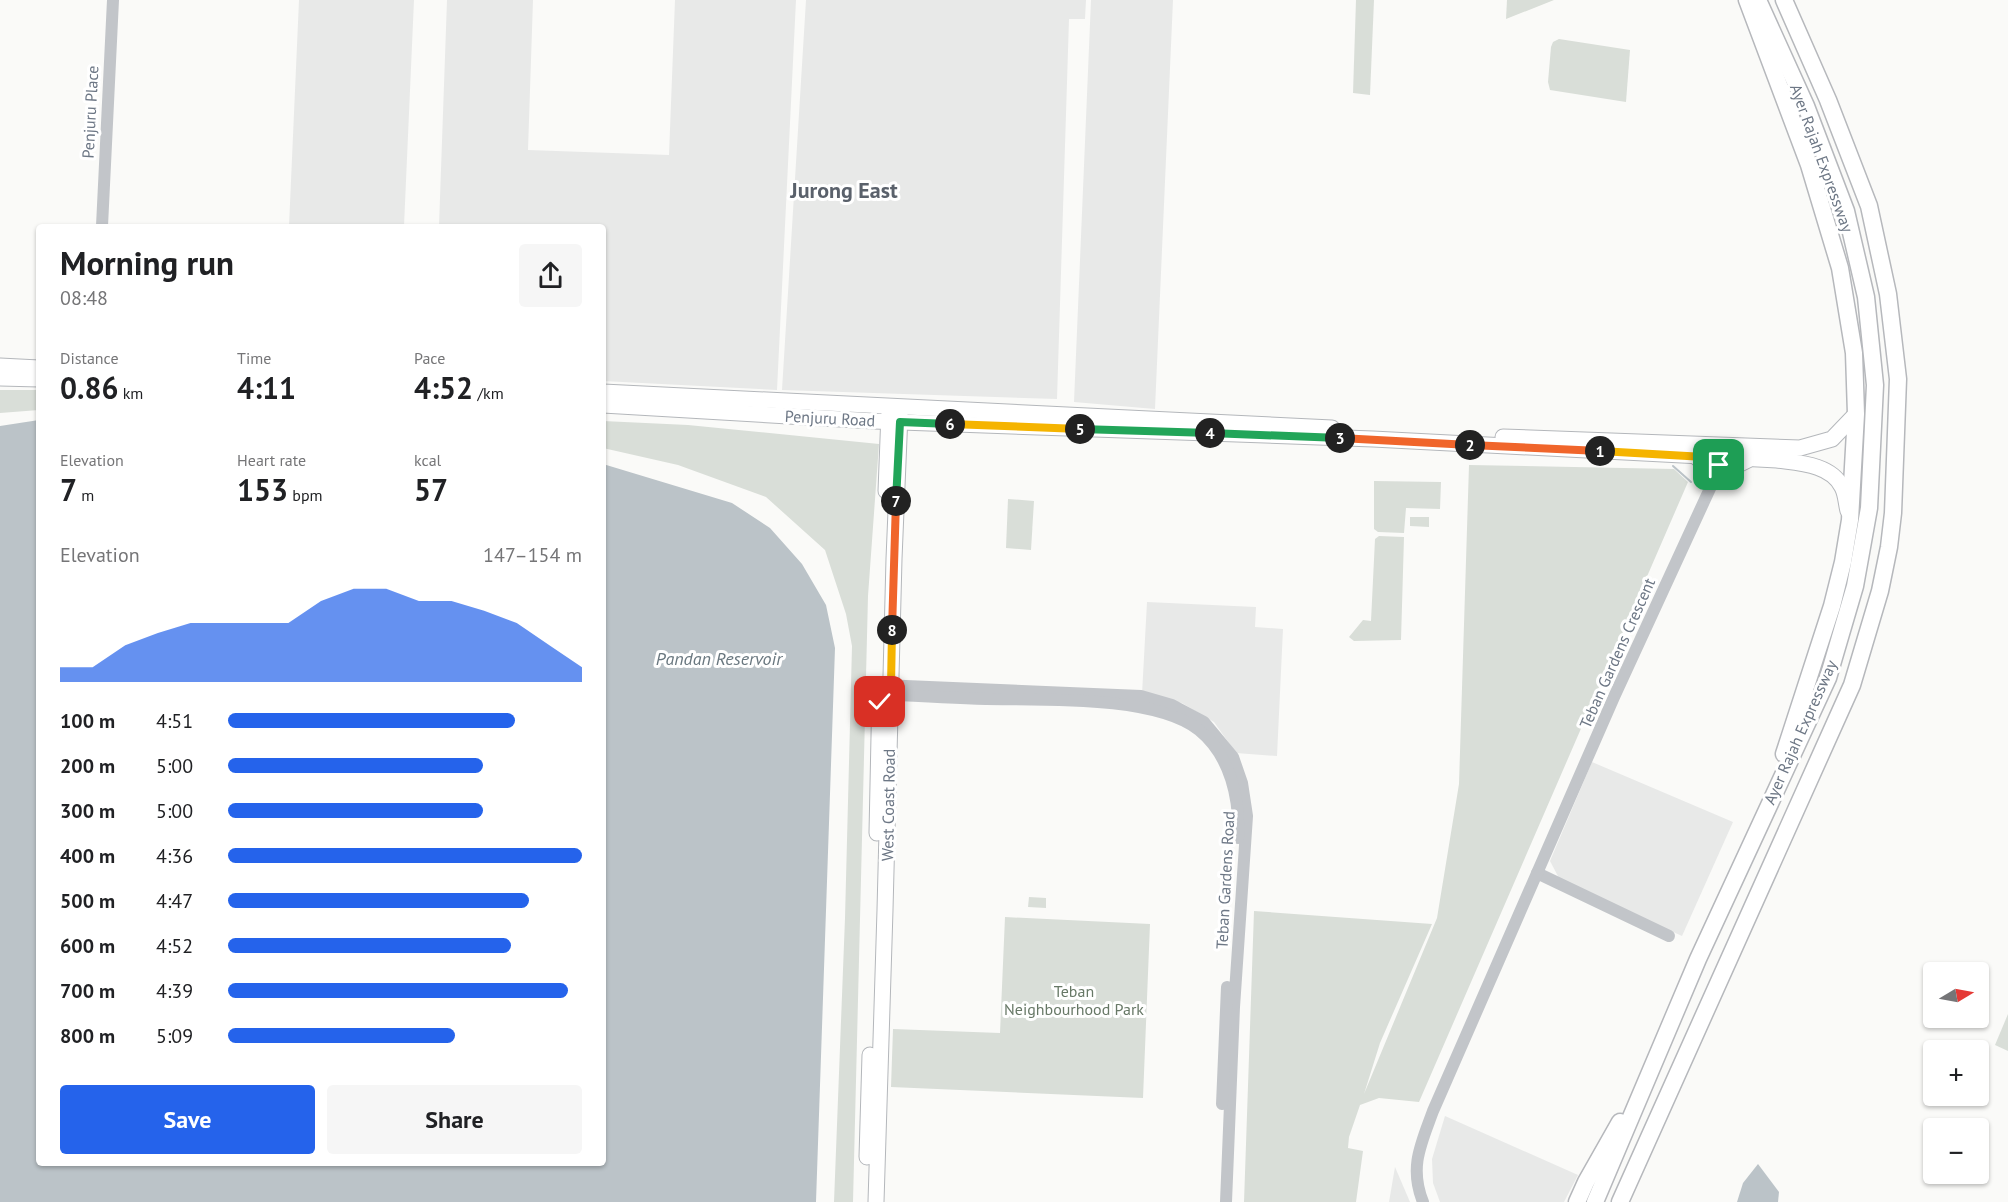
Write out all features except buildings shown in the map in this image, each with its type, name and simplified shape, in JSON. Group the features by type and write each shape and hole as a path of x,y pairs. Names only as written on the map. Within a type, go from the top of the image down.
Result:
{"highway":[{"path":"1747,0 1809,165 1840,268 1854,353 1856,414 1850,520 1832,606 1784,756 1786,767"},
{"name":"Ayer Rajah Expressway","path":"1595,1202 1703,948 1828,678 1855,586 1869,508 1875,385 1866,297 1846,211 1806,106 1758,0"},
{"name":"Ayer Rajah Expressway","path":"1620,1202 1852,685 1880,591 1893,513 1899,379 1888,294 1869,206 1828,100 1784,0"},
{"path":"1577,1202 1659,1053"}],"main road":[{"path":"0,366 36,368"},
{"path":"0,378 36,380"},
{"name":"Penjuru Road","path":"606,392 894,415"},
{"name":"Penjuru Road","path":"606,405 1343,433 1724,452 1748,459 1777,460 1822,469 1842,486 1850,520"},
{"name":"Penjuru Road","path":"1343,433 1695,456 1809,447 1832,439 1856,414"},
{"name":"West Coast Road","path":"866,1202 894,415"},
{"path":"1695,456 1704,464 1713,482 1722,473 1748,459"},
{"name":"West Coast Road","path":"876,1202 885,690"}],"street":[{"name":"Penjuru Place","path":"102,224 112,0"},
{"name":"Teban Gardens Crescent","path":"1423,1202 1416,1175 1420,1146 1432,1111 1621,682 1713,482 1724,452"},
{"name":"Teban Gardens Road","path":"885,690 1141,696 1172,705 1204,722 1233,757 1242,783 1247,816 1230,1007 1218,1202"},
{"path":"1538,873 1669,936"},
{"name":"Teban Gardens Road","path":"1226,1202 1230,1007"}],"shaded area":[{"path":"299,0 414,0 404,224 289,224"},
{"path":"447,0 533,0 528,150 669,155 675,0 796,0 777,390 606,381 606,224 439,224"},
{"path":"806,0 1086,0 1085,19 1069,19 1057,399 782,390"},
{"path":"1091,0 1173,0 1155,409 1074,402"},
{"path":"1147,602 1256,607 1255,627 1283,629 1277,756 1236,753 1214,722 1182,703 1142,694"},
{"path":"1592,762 1733,822 1682,936 1560,880 1550,861"},
{"path":"1445,1116 1578,1175 1564,1202 1440,1202 1433,1183 1432,1159"},
{"path":"1395,1167 1410,1202 1389,1202"}],"green space":[{"path":"1356,0 1374,0 1370,95 1353,93"},
{"path":"1507,0 1554,0 1506,19"},
{"path":"1559,39 1630,50 1626,102 1550,90 1548,82 1551,47 1553,42"},
{"path":"0,390 36,390 36,410 0,413"},
{"path":"606,421 688,425 879,444 868,596 853,1202 834,1202 845,918 852,646 846,614 825,550 766,497 678,465 606,449"},
{"path":"1469,465 1674,469 1688,482 1419,1102 1379,1098 1360,1105 1349,1137 1348,1148 1363,1151 1356,1202 1244,1202 1254,911 1432,924 1380,1043 1364,1094 1437,918 1459,784"},
{"path":"1374,481 1441,482 1440,509 1406,508 1404,533 1378,532 1374,529"},
{"path":"1008,499 1034,501 1031,550 1006,548"},
{"path":"1410,517 1429,517 1429,527 1410,526"},
{"path":"1379,536 1404,537 1401,640 1354,641 1349,637 1363,620 1371,621 1375,539"},
{"path":"1029,897 1046,898 1046,908 1028,907"},
{"name":"Teban Neighbourhood Park","path":"1005,917 1150,924 1143,1098 891,1087 893,1029 1000,1033"},
{"path":"2008,1014 2008,1051 1995,1045"}],"water":[{"name":"Pandan Reservoir","path":"36,420 36,1166 606,1166 606,465 732,503 770,528 802,564 826,605 835,648 816,1202 0,1202 0,426"},
{"path":"1758,1164 1779,1192 1778,1202 1737,1202 1743,1183"}],"waterway":[{"path":"1673,466 1691,482"}],"district":[{"name":"Jurong East","path":"844,190"}],"route":[{"path":"880,702 880,685 891,686 900,422 1373,439 1662,454 1722,458 1719,465"}]}
